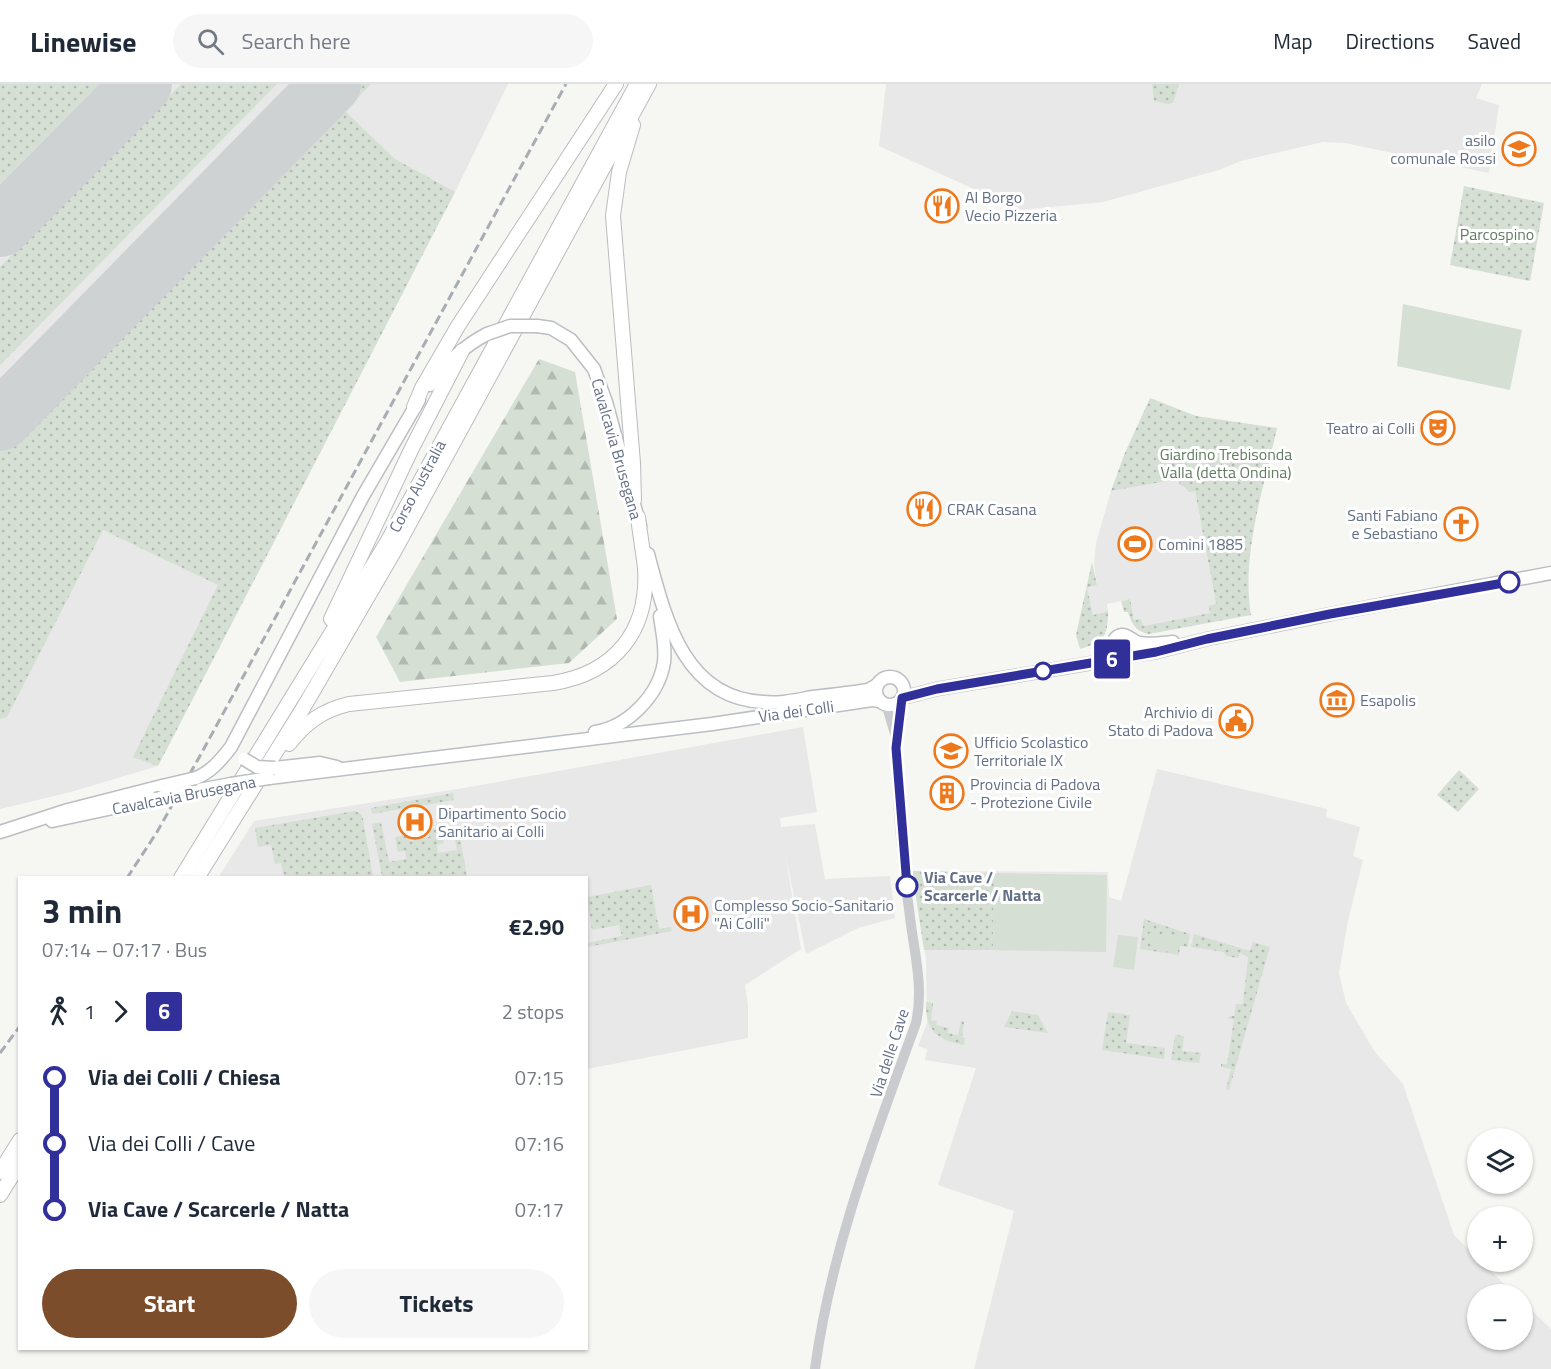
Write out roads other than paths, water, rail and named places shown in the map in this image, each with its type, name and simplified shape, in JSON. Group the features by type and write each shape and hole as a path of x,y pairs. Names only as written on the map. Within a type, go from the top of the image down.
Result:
{"highway":[{"path":"414,407 422,387 458,326 616,84"},
{"path":"634,500 613,216 619,172 643,86"},
{"name":"Corso Australia","path":"182,876 386,544 643,86"},
{"name":"Corso Australia","path":"198,876 302,710 394,550 643,86"},
{"path":"294,695 412,448 462,351"},
{"path":"231,823 252,798 295,736 312,720 331,709 363,701 571,680 606,663 618,652 633,632 643,600 645,568 638,517"},
{"path":"0,1172 18,1143"},
{"path":"0,1195 18,1166"}],"main road":[{"name":"Cavalcavia Brusegana","path":"0,832 68,810 196,778 221,761 237,736 363,496 414,407 439,373 475,340 510,327 551,328 572,340 594,369 606,402 654,577 674,637 693,666 717,689 733,697 764,703 813,697"},
{"name":"Via dei Colli","path":"712,724 872,700 890,705 896,704 901,699 937,689 1156,652 1207,639 1330,614 1551,573"},
{"path":"512,749 564,736 600,732 628,719 647,700 657,683 663,663 664,645 654,577"},
{"name":"Via dei Colli","path":"1075,665 1097,654 1121,635 1148,644 1207,639"},
{"path":"1112,644 1114,653 1125,657 1133,650 1131,639"},
{"name":"Via dei Colli","path":"813,697 868,690 890,677 896,678 902,684 937,689"},
{"path":"901,699 904,692 902,684"},
{"path":"877,685 876,694 881,702"},
{"name":"Cavalcavia Brusegana","path":"21,826 70,819 320,764 347,769 712,724"},
{"name":"Cavalcavia Brusegana","path":"237,736 238,746 244,759 272,773"}],"street":[{"name":"Via delle Cave","path":"896,737 899,728 901,699"},
{"name":"Via delle Cave","path":"815,1369 840,1246 920,1006 900,820 896,737 888,710 881,702"}],"railway":[{"path":"128,876 157,832 201,754 566,84"},
{"path":"0,1053 18,1029"}],"place":[{"name":"asilo comunale Rossi","path":"1519,149"},
{"name":"Al Borgo Vecio Pizzeria","path":"942,206"},
{"name":"Teatro ai Colli","path":"1438,428"},
{"name":"CRAK Casana","path":"924,509"},
{"name":"Santi Fabiano e Sebastiano","path":"1461,524"},
{"name":"Comini 1885","path":"1135,544"},
{"name":"Esapolis","path":"1337,700"},
{"name":"Archivio di Stato di Padova","path":"1236,721"},
{"name":"Ufficio Scolastico Territoriale IX","path":"951,751"},
{"name":"Provincia di Padova - Protezione Civile","path":"947,793"},
{"name":"Dipartimento Socio Sanitario ai Colli","path":"415,822"},
{"name":"Via Cave / Scarcerle / Natta","path":"907,886"},
{"name":"Complesso Socio-Sanitario \"Ai Colli\"","path":"691,914"}],"park label":[{"name":"Parcospino","path":"1497,234"},
{"name":"Giardino Trebisonda Valla (detta Ondina)","path":"1226,463"}]}
